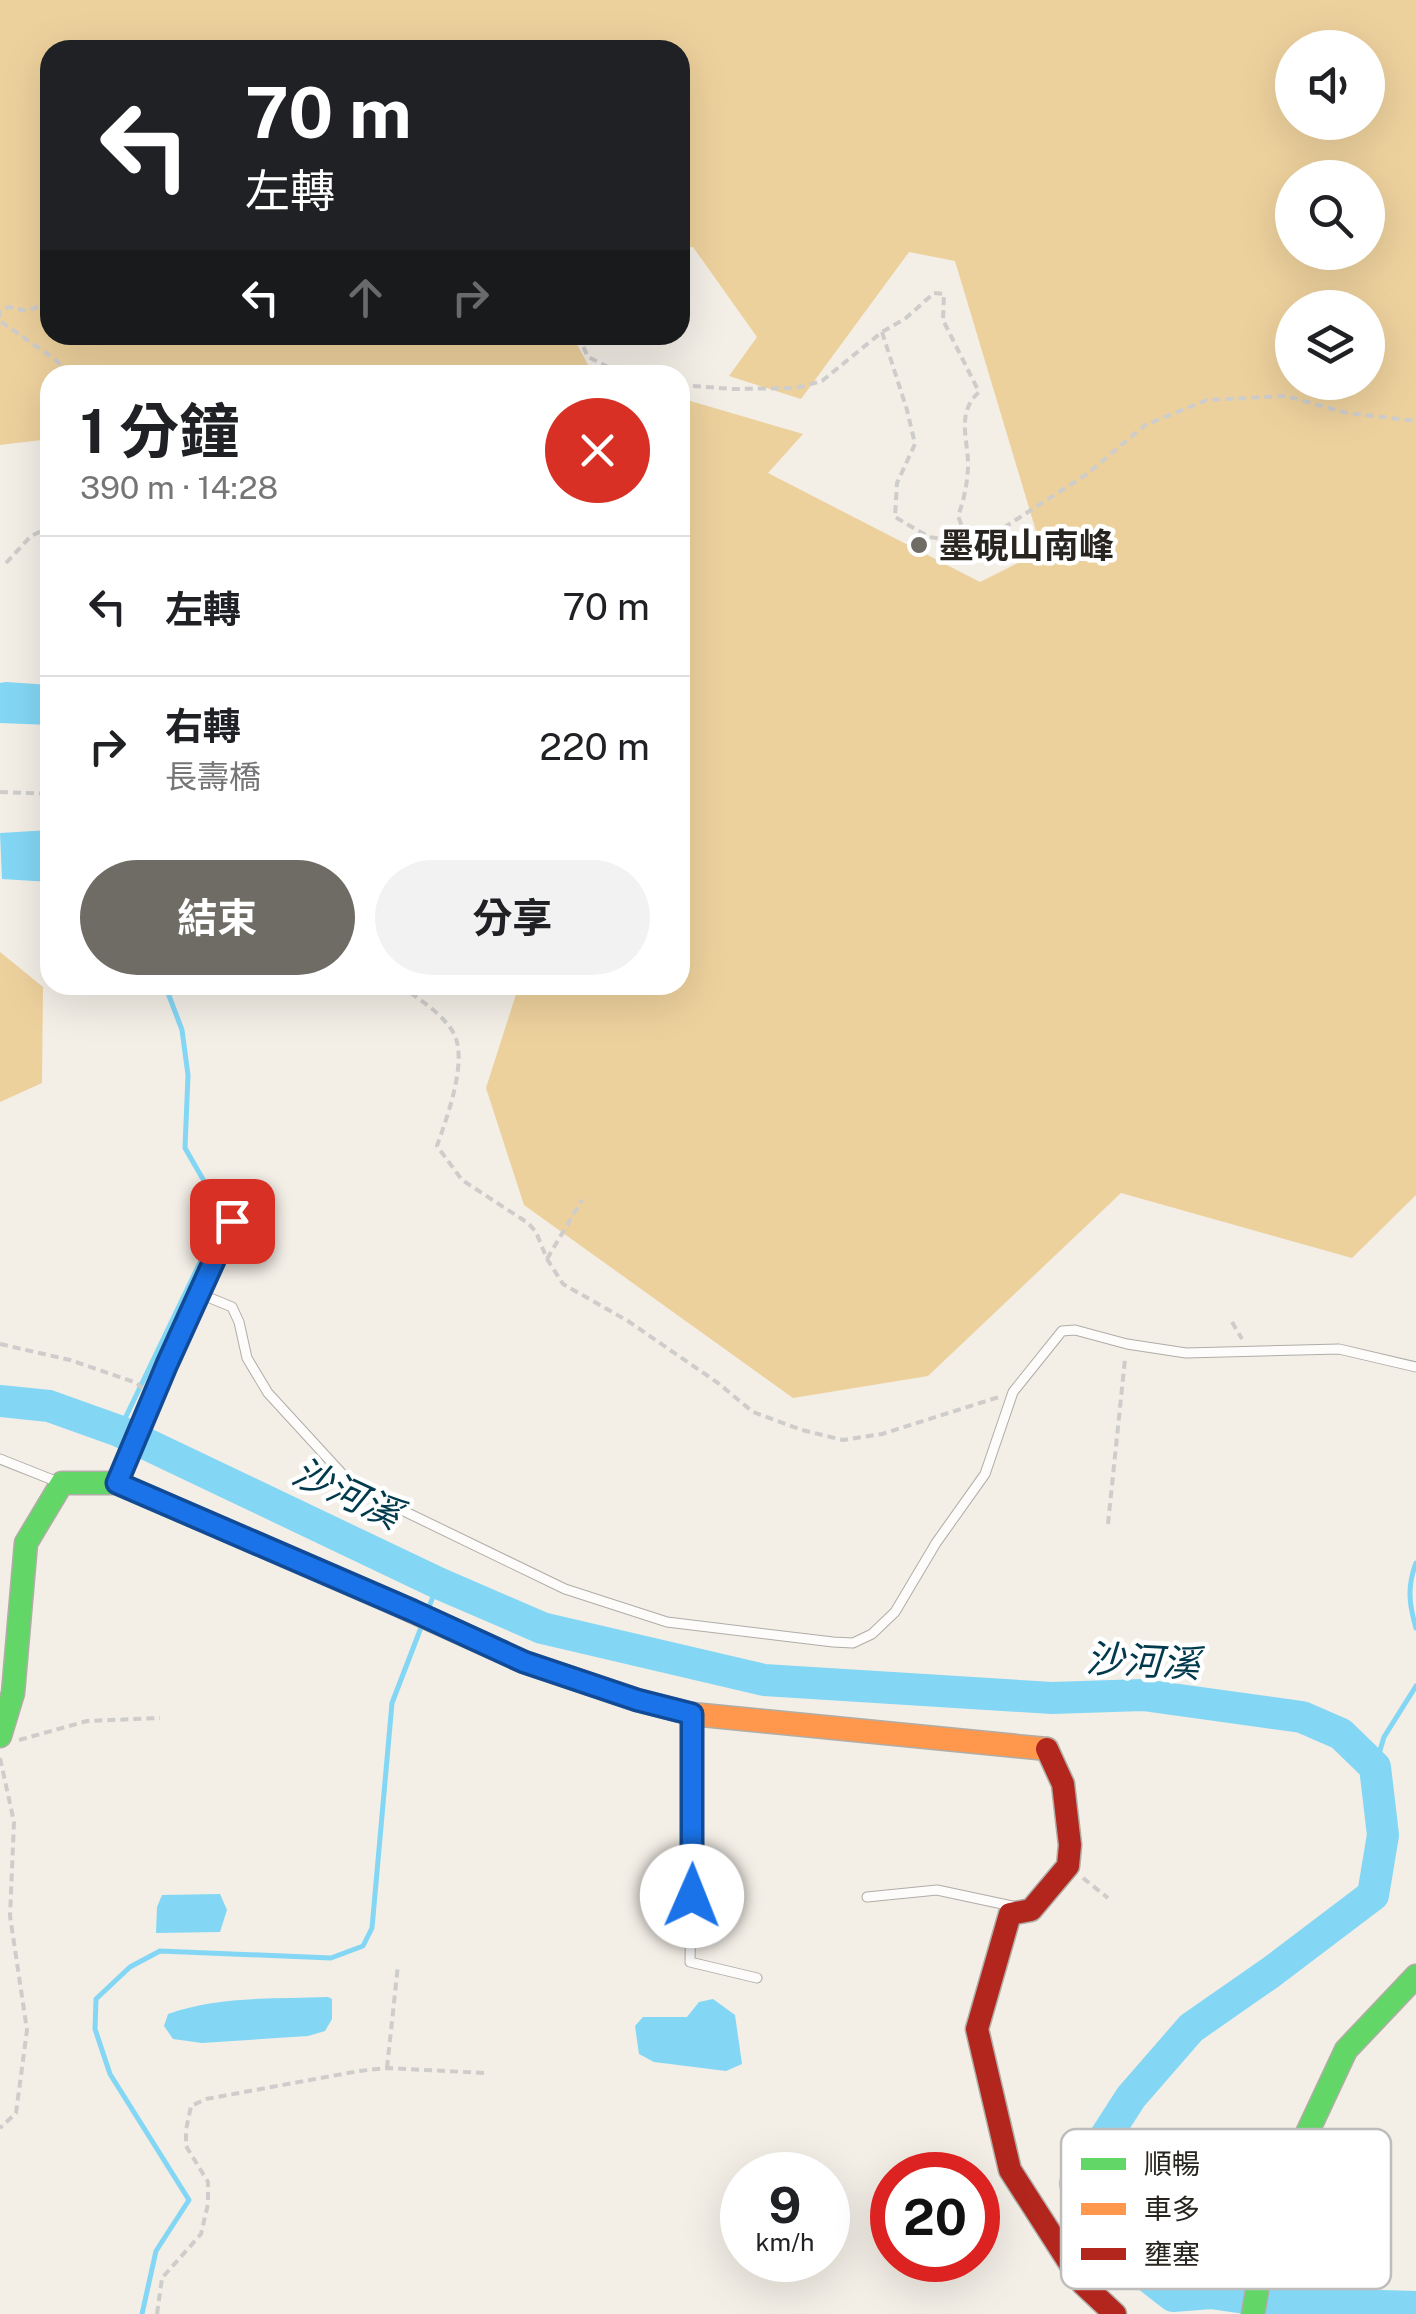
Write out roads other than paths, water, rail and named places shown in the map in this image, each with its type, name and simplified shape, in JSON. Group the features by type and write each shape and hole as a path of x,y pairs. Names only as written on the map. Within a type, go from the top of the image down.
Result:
{"street":[{"path":"9,1738 26,1542 62,1483 117,1483 524,1662 637,1700 692,1714 1046,1748 1063,1784 1070,1846 1068,1866 1032,1910 1010,1914 977,2029 1010,2170 1061,2250"},
{"path":"1309,2129 1346,2050 1416,1976"},
{"path":"1088,2289 1115,2314"},
{"path":"1254,2314 1257,2289"}],"lane":[{"path":"117,1483 232,1221"},
{"path":"198,1293 232,1307 246,1358 268,1392 346,1478 381,1500 565,1589 668,1622 853,1643 872,1634 896,1612 936,1542 985,1474 1013,1392 1062,1331 1074,1330 1127,1344 1186,1353 1339,1348 1416,1367"},
{"path":"0,1459 62,1483"},
{"path":"692,1714 690,1962 757,1978"},
{"path":"867,1897 938,1890 1032,1910"}],"water":[{"path":"0,683 40,684 40,725 0,723"},
{"path":"40,831 40,881 2,879 0,833"},
{"path":"220,1894 227,1910 220,1932 156,1933 157,1907 162,1895"},
{"path":"332,1999 332,2019 325,2031 308,2036 202,2043 173,2039 164,2026 168,2014 207,2004"},
{"path":"713,1999 735,2015 742,2064 726,2071 654,2062 639,2054 635,2026 643,2017 687,2017 699,2002"}],"waterway":[{"path":"119,1431 220,1221 215,1203 185,1148 188,1075 182,1030 169,995"},
{"name":"沙河溪","path":"0,1401 49,1406 119,1431 438,1583 542,1628 764,1680 1052,1698 1143,1695 1302,1717 1341,1734 1375,1767 1383,1835 1373,1895 1191,2028 1131,2097 1110,2129"},
{"path":"1416,1563 1410,1595 1416,1628"},
{"path":"428,1610 438,1583"},
{"path":"142,2314 156,2251 189,2200 110,2074 95,2029 96,1999 130,1967 160,1951 331,1958 363,1946 372,1928 392,1703 422,1625"},
{"path":"1375,1767 1384,1737 1416,1686"},
{"name":"沙河溪","path":"1164,2289 1173,2296 1211,2293 1280,2303 1416,2307"}],"place":[{"name":"墨硯山南峰","path":"919,545"}]}
